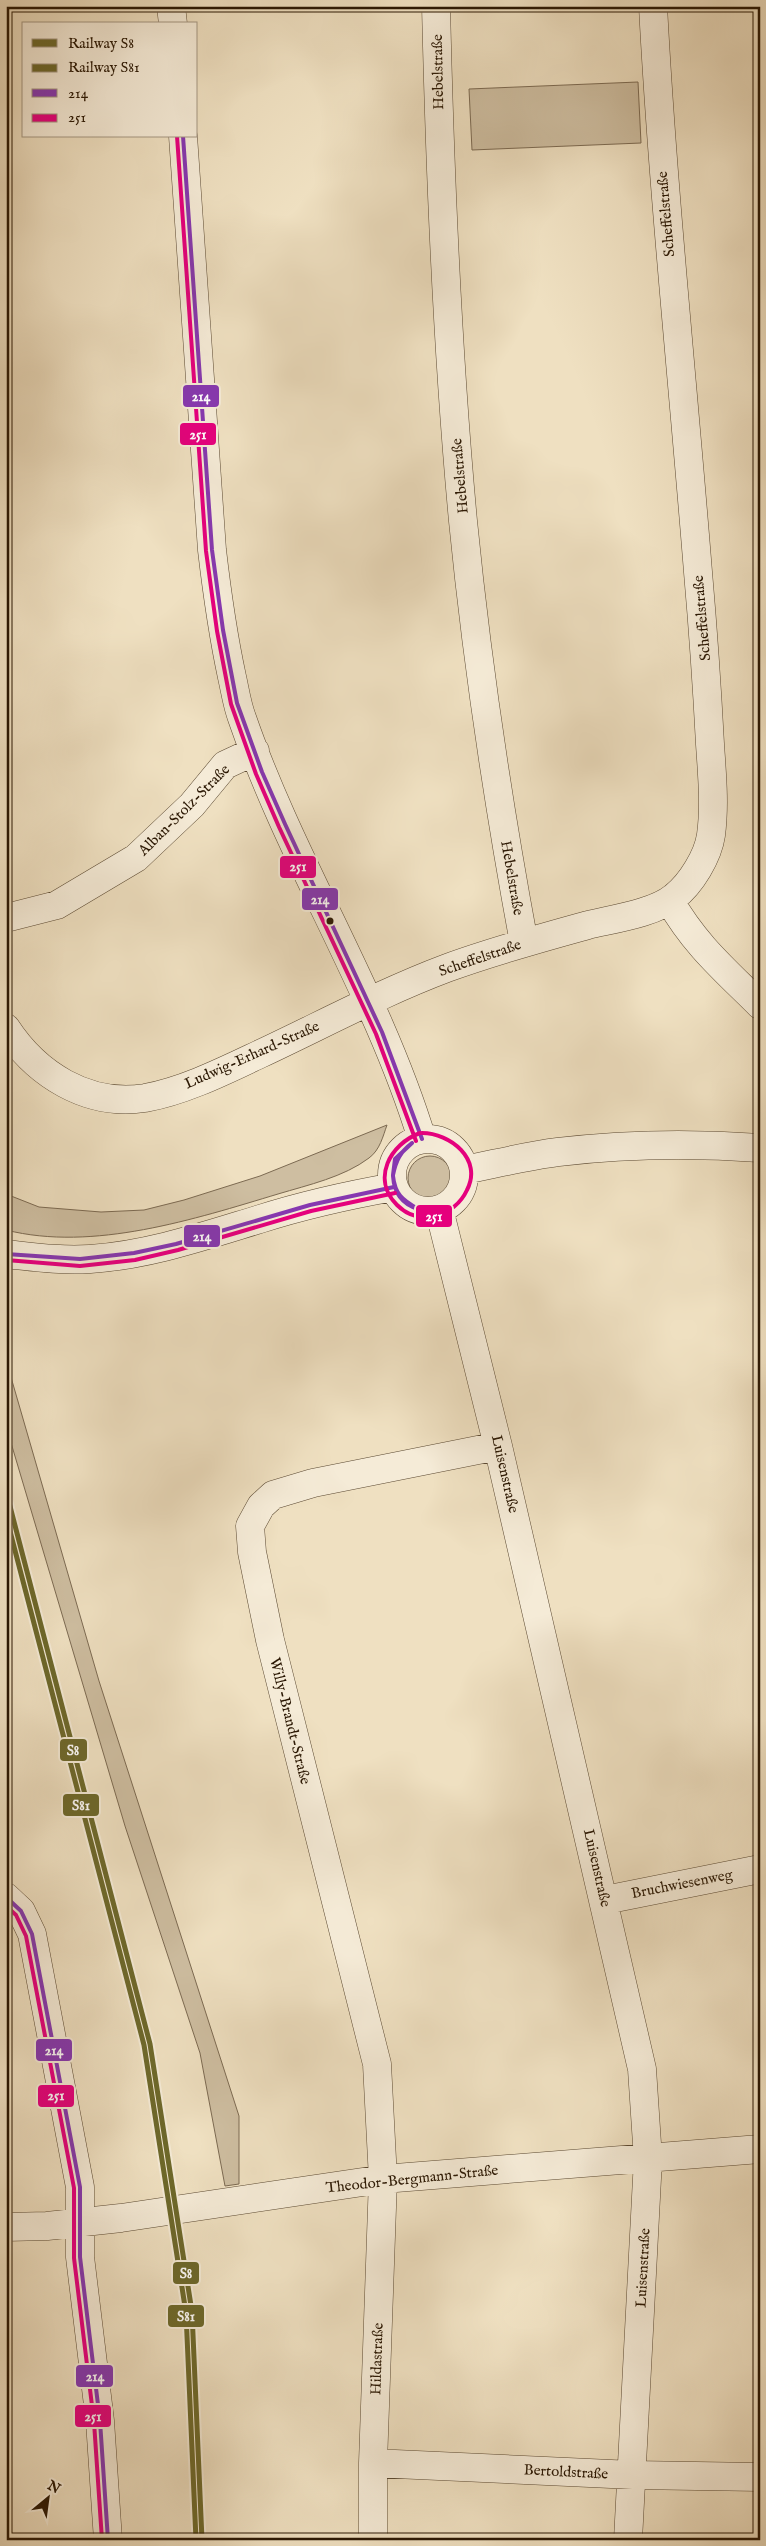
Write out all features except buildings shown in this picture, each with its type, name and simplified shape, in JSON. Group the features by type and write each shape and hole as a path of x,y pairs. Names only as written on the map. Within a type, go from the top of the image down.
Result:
{"street":[{"path":"171,6 173,22"},
{"name":"Hebelstraße","path":"436,6 439,142 448,325 463,521 502,826 524,942"},
{"name":"Scheffelstraße","path":"370,1001 446,969 524,942 636,913 670,901 684,888 693,875 711,838 712,784 695,532 661,152 653,6"},
{"path":"183,138 218,612 241,716 293,841 370,1001 413,1109 422,1139"},
{"name":"Alban-Stolz-Straße","path":"6,918 57,905 136,858 192,804 225,765 255,751"},
{"path":"670,901 683,925 703,950 760,1005"},
{"name":"Ludwig-Erhard-Straße","path":"6,1028 31,1060 59,1082 101,1096 145,1098 185,1086 232,1067 370,1001"},
{"path":"422,1139 432,1139 449,1146 456,1152 464,1170 459,1194 447,1206 431,1211 413,1208 398,1196 394,1187 392,1172 397,1156 412,1142 422,1139"},
{"path":"464,1170 556,1152 635,1145 692,1143 760,1148"},
{"path":"6,1254 48,1259 90,1259 130,1254 189,1241 262,1218 348,1195 394,1187"},
{"name":"Luisenstraße","path":"439,1209 498,1446 605,1900 642,2069 648,2159 633,2475 628,2540"},
{"name":"Willy-Brandt-Straße","path":"383,2179 377,2064 270,1640 252,1552 250,1526 261,1506 272,1495 313,1483 498,1446"},
{"name":"Bruchwiesenweg","path":"605,1900 760,1869"},
{"path":"6,1897 21,1911 32,1934 80,2187 80,2257 100,2421 108,2540"},
{"name":"Theodor-Bergmann-Straße","path":"6,2227 80,2223 383,2179 760,2149"},
{"name":"Hildastraße","path":"372,2540 383,2179"},
{"name":"Bertoldstraße","path":"373,2463 633,2475 760,2477"}],"shaded area":[{"path":"638,82 641,143 472,150 469,89"},
{"path":"387,1125 376,1151 359,1165 313,1184 213,1213 144,1230 108,1235 74,1237 39,1236 6,1230 6,1194 39,1207 101,1212 144,1210 184,1200 260,1176"},
{"path":"434,1156 446,1162 451,1169 451,1187 446,1194 439,1199 426,1200 418,1197 411,1190 408,1174 411,1166 418,1159"},
{"path":"6,1360 99,1681 239,2116 239,2184 225,2186 200,2053 125,1826 6,1426"}],"rail line":[{"name":"S8","path":"6,1491 150,2044 192,2312 202,2540"},
{"name":"S81","path":"6,1516 144,2045 186,2313 196,2540"}],"transit line":[{"name":"251","path":"177,138 206,551 217,631 231,704 256,774 279,827 376,1034 416,1141"},
{"name":"214","path":"183,138 212,550 223,630 237,703 262,772 382,1032 422,1139"},
{"name":"251","path":"420,1133 409,1138 393,1154 385,1174 385,1184 389,1195 406,1212 416,1216 436,1216 454,1207 461,1199 471,1179 471,1168 467,1158 453,1143 433,1134 422,1133"},
{"name":"214","path":"393,1175 395,1159 412,1143"},
{"name":"214","path":"393,1175 399,1157 412,1143"},
{"name":"214","path":"393,1176 400,1196 418,1209"},
{"name":"214","path":"393,1176 395,1187 403,1201 418,1209"},
{"name":"214","path":"6,1254 80,1259 134,1253 176,1244 310,1205 394,1187"},
{"name":"251","path":"6,1260 80,1266 135,1260 178,1250 311,1211 395,1193"},
{"name":"214","path":"6,1897 21,1911 32,1934 80,2187 80,2257 100,2421 108,2540"},
{"name":"251","path":"6,1906 16,1915 26,1936 74,2188 74,2258 94,2422 102,2540"}]}
